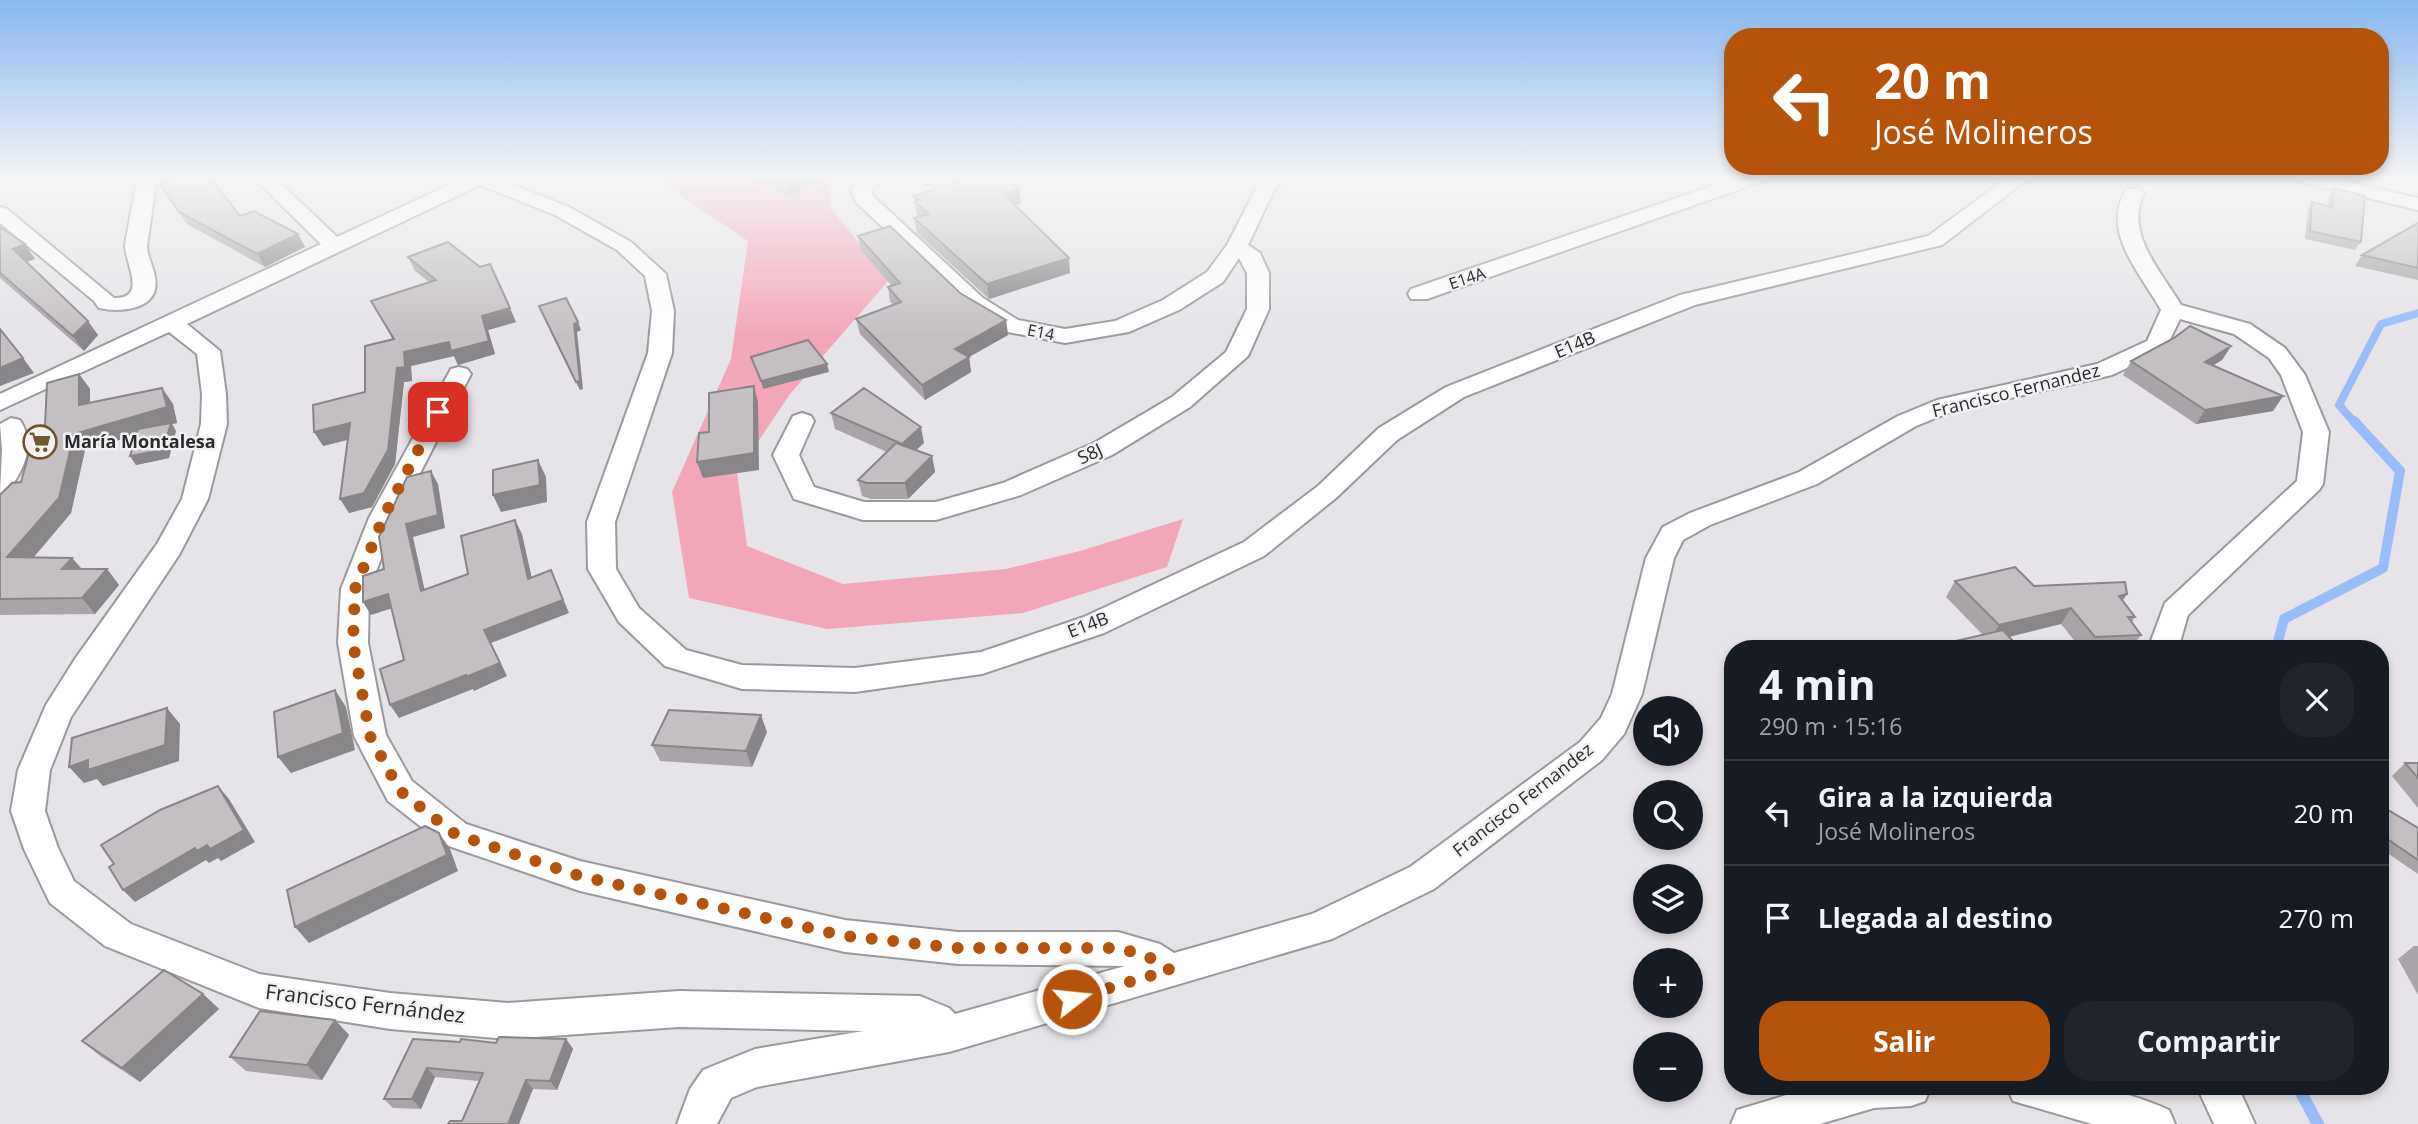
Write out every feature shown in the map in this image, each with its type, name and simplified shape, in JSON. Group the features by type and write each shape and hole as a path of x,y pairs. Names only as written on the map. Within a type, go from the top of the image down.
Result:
{"street":[{"path":"20,230 102,296 107,303 117,306 139,298 143,291 145,279 136,253 139,230"},
{"path":"319,230 336,247"},
{"path":"0,403 370,230"},
{"name":"E14B","path":"596,230 624,246 655,274 663,311 660,353 600,522 602,569 629,615 676,658 742,677 855,680 982,663 1094,625 1255,548 1328,492 1388,434 1455,392 1688,300 1935,241 1949,230"},
{"name":"E14","path":"908,230 975,303 1011,326 1065,336 1121,327 1171,305 1216,277 1237,246"},
{"path":"1237,246 1245,230"},
{"name":"E14A","path":"1419,295 1603,230"},
{"path":"2127,230 2131,244 2172,310 2242,329 2277,353 2293,375 2316,432 2310,484 2175,610 2166,640"},
{"name":"S8J","path":"802,421 786,455 803,493 863,511 936,510 1012,489 1103,449 1181,402 1236,356 1258,309 1258,273 1252,258 1237,246"},
{"name":"Francisco Fernandez","path":"697,1124 704,1103 716,1084 731,1076 755,1068 949,1034 1319,928 1422,878 1591,751 1614,725 1627,694 1660,558 1673,534 1700,519 1808,478 1908,421 1946,405 2104,369 2157,345 2172,310"},
{"name":"Francisco Fernández","path":"172,324 208,351 214,394 214,424 195,499 169,548 86,667 57,714 34,770 28,811 41,849 62,892 118,935 259,991 390,1011 508,1021 679,1009 920,1014 936,1021 949,1034"},
{"path":"458,374 383,518 355,589 353,643 370,736 400,791 455,834 580,876 845,936 958,948 1118,948 1147,956 1170,970"},
{"path":"0,484 10,471 18,447 11,426"},
{"path":"1751,1124 1853,1095"},
{"path":"2057,1095 2155,1124"},
{"path":"2221,1095 2235,1124"}],"shaded area":[{"path":"732,230 849,230 889,280 790,394 737,473 747,546 843,584 1006,569 1080,551 1183,519 1167,567 1023,613 827,629 689,598 672,492 731,359 748,241"}],"building":[{"path":"0,230 5,230 25,244 13,249 88,321 73,336 0,273"},
{"path":"213,230 291,230 298,234 257,254"},
{"path":"876,230 895,230 960,293 1006,320 955,349 969,357 922,385 856,319 901,302 888,287 900,283 858,236"},
{"path":"928,230 1041,230 1069,258 987,284"},
{"path":"2362,230 2361,242 2310,231"},
{"path":"2405,230 2418,230 2418,268 2362,255"},
{"path":"448,242 480,267 490,264 510,308 482,316 489,341 451,351 449,342 404,352 405,367 397,368 388,450 364,493 340,499 350,423 314,432 313,405 365,392 365,346 394,339 371,301 436,280 408,257"},
{"path":"566,298 578,322 574,324 580,381 576,382 539,306"},
{"path":"2190,326 2231,346 2205,362 2283,396 2205,410 2131,361 2174,338"},
{"path":"0,329 23,358 0,368"},
{"path":"808,340 827,364 761,381 751,357"},
{"path":"79,374 79,405 162,388 167,407 74,434 59,498 7,557 72,558 62,569 107,569 82,598 0,599 0,495 12,483 21,482 30,449 44,446 47,383"},
{"path":"754,386 754,453 697,462 699,433 709,432 709,393"},
{"path":"864,388 921,427 902,444 831,413"},
{"path":"171,423 163,450 130,456 138,429"},
{"path":"896,443 932,456 905,483 867,483 858,480"},
{"path":"538,460 540,485 493,495 493,470"},
{"path":"431,471 438,515 406,524 421,591 468,574 461,536 515,520 528,579 551,570 563,600 484,630 500,663 390,705 380,669 404,660 388,594 363,602 363,576 384,569 379,537 407,477"},
{"path":"2015,567 2034,586 2125,582 2127,594 2119,596 2135,617 2128,617 2141,635 2095,637 2071,608 1999,625 1955,581"},
{"path":"2003,630 2012,640 1960,640"},
{"path":"335,690 343,733 278,757 274,712"},
{"path":"167,708 165,745 88,770 88,760 69,767 72,738"},
{"path":"669,710 761,715 746,751 652,745"},
{"path":"2405,763 2418,763 2418,778"},
{"path":"218,786 244,830 210,849 207,845 197,851 195,848 123,890 109,867 114,864 101,845 160,810"},
{"path":"2389,810 2418,828 2418,860 2389,840"},
{"path":"425,826 439,833 447,855 295,927 287,890"},
{"path":"164,970 203,994 122,1068 82,1041"},
{"path":"260,1011 335,1020 307,1065 230,1057"},
{"path":"499,1037 566,1039 550,1081 526,1080 508,1124 448,1124 450,1121 462,1121 483,1073 427,1068 412,1099 384,1099 413,1039 460,1042 461,1039 496,1043"}],"waterway":[{"path":"2355,423 2339,405 2381,324 2418,313"},
{"path":"2278,640 2284,619 2383,568 2400,471 2354,421"},
{"path":"2302,1095 2318,1124"}],"place":[{"name":"María Montalesa","path":"40,442"}],"route":[{"path":"438,412 383,518 355,589 353,643 370,736 400,791 455,834 580,876 845,936 958,948 1118,948 1147,956 1170,970 1072,999"}]}
